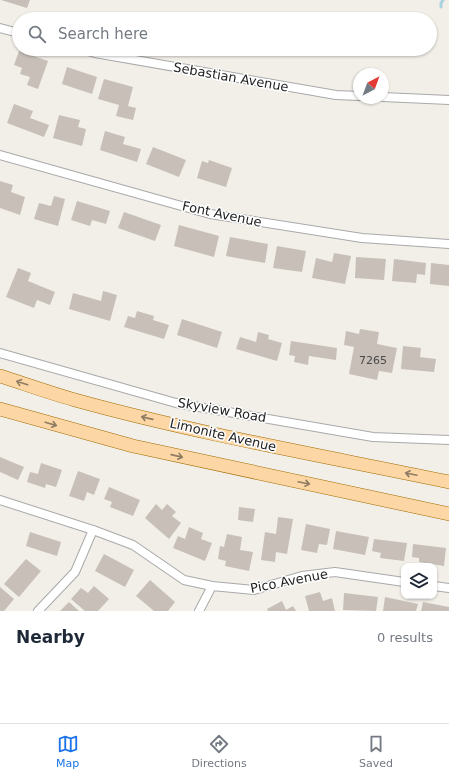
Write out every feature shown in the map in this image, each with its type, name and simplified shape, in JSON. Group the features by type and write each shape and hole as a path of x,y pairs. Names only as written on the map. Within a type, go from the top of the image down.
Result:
{"main road":[{"name":"Limonite Avenue","path":"0,376 74,400 132,415 282,448 449,482"},
{"path":"0,409 133,446 449,514"}],"street":[{"path":"0,28 12,31"},
{"name":"Sebastian Avenue","path":"114,56 336,95 353,96"},
{"path":"389,97 449,100"},
{"name":"Font Avenue","path":"0,155 210,214 362,238 449,244"},
{"name":"Skyview Road","path":"0,353 176,403 373,437 449,440"},
{"name":"Pico Avenue","path":"0,500 93,530 133,545 184,580 212,586 254,590 302,576 336,572 401,582"},
{"path":"38,611 75,572 93,530"},
{"path":"200,611 212,586"},
{"path":"437,586 449,588"}],"building":[{"path":"1,0 30,0 27,8"},
{"path":"17,56 34,56 48,61 38,89 27,85 30,77 20,74 22,68 14,65"},
{"path":"67,67 97,77 92,94 62,84"},
{"path":"104,79 133,87 128,106 136,108 133,120 116,116 119,105 98,99"},
{"path":"14,104 33,111 30,118 49,125 44,137 7,123"},
{"path":"59,115 80,120 78,127 86,129 82,146 53,138"},
{"path":"105,131 125,137 123,144 141,149 137,162 100,150"},
{"path":"153,147 186,160 179,177 146,164"},
{"path":"209,160 232,168 226,187 197,178 202,161 208,163"},
{"path":"0,181 13,185 11,192 25,197 20,215 0,208"},
{"path":"54,196 65,199 58,226 34,219 39,203 51,206"},
{"path":"77,201 110,211 106,224 92,220 90,226 71,220"},
{"path":"124,212 161,225 155,241 118,228"},
{"path":"179,225 219,236 214,257 174,246"},
{"path":"230,237 268,244 265,263 226,256"},
{"path":"277,246 306,251 302,272 273,268"},
{"path":"334,253 351,256 345,284 312,278 316,258 332,262"},
{"path":"356,257 386,259 384,280 355,278"},
{"path":"394,259 426,263 425,275 417,274 416,283 392,281"},
{"path":"431,263 449,265 449,286 430,284"},
{"path":"18,268 31,273 28,281 55,292 50,305 37,300 34,308 6,297"},
{"path":"103,291 117,295 110,321 69,309 73,293 101,301"},
{"path":"137,311 154,316 153,320 169,325 164,339 124,327 128,316 135,318"},
{"path":"182,319 222,332 217,348 177,335"},
{"path":"360,329 379,332 377,344 397,348 392,373 379,371 377,380 349,374 354,347 344,345 346,331 359,334"},
{"path":"258,332 269,335 268,339 282,343 277,361 236,349 240,337 256,342"},
{"path":"291,341 337,348 336,360 309,356 308,365 294,362 295,356 289,355"},
{"path":"403,346 421,348 420,357 436,359 434,372 401,369"},
{"path":"0,457 24,467 18,480 0,472"},
{"path":"41,463 62,470 56,487 46,484 45,488 27,482 30,472 38,474"},
{"path":"78,471 100,479 94,495 87,492 84,501 69,496"},
{"path":"109,487 140,500 133,516 110,507 112,502 104,499"},
{"path":"156,504 162,510 167,504 176,512 172,516 181,523 169,539 145,518"},
{"path":"239,507 255,509 253,522 238,520"},
{"path":"278,517 293,519 287,554 276,552 275,562 261,560 265,532 276,534"},
{"path":"306,524 330,529 327,545 319,544 317,553 301,550"},
{"path":"189,527 203,533 201,539 212,543 205,561 173,548 178,536 185,539"},
{"path":"336,531 369,537 365,555 333,549"},
{"path":"30,532 61,542 57,556 26,546"},
{"path":"227,534 242,537 240,550 253,552 249,571 225,566 226,561 218,559 220,546 224,547"},
{"path":"374,539 407,543 404,561 380,558 381,553 372,551"},
{"path":"413,544 446,548 444,566 437,565 437,563 419,562 419,558 412,557"},
{"path":"104,554 134,570 125,587 95,571"},
{"path":"26,559 41,571 19,597 4,584"},
{"path":"150,580 175,602 168,611 154,611 136,596"},
{"path":"94,586 109,599 98,611 85,611 71,599 81,588 88,593"},
{"path":"0,587 14,599 4,611 0,611"},
{"path":"320,592 323,601 332,598 335,611 309,611 305,596"},
{"path":"344,593 378,597 376,611 343,610"},
{"path":"385,597 418,604 416,611 383,611"},
{"path":"282,601 286,610 293,606 296,611 268,611 267,609"},
{"path":"69,602 79,611 60,611"},
{"path":"423,602 449,607 449,611 421,611"}],"waterway":[{"path":"441,7 443,0"}]}
